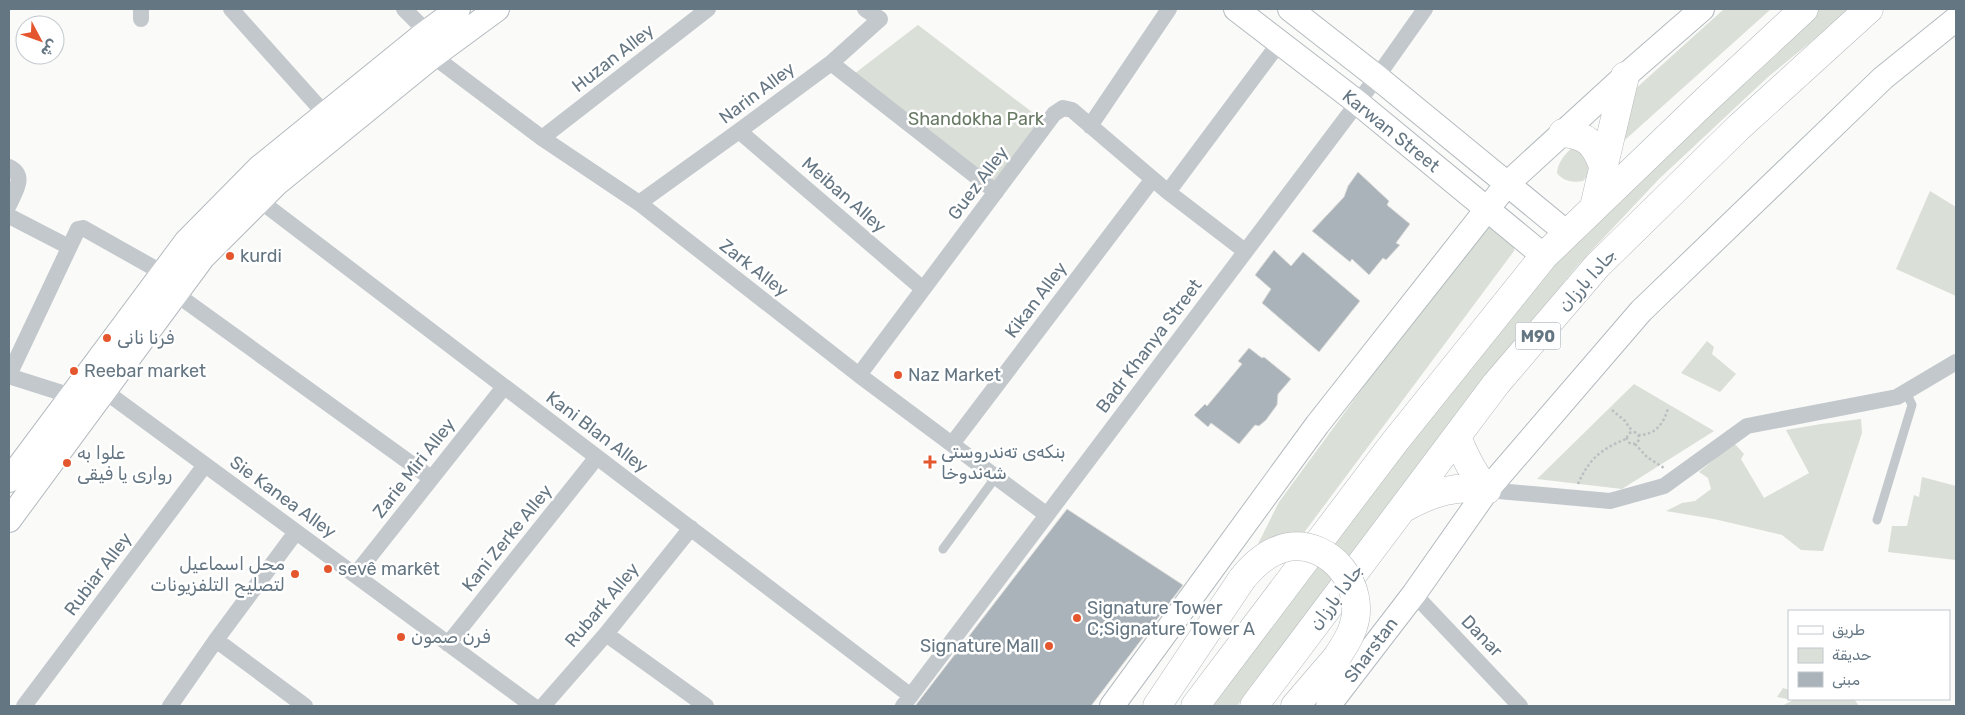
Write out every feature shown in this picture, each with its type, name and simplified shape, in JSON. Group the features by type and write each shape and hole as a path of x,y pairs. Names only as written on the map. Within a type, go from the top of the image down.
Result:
{"highway":[{"name":"M90","path":"1195,706 1393,444 1544,256 1804,9"},
{"name":"جادا بارزان","path":"1254,706 1496,384 1597,266 1739,128 1869,9"},
{"path":"1594,207 1625,76"},
{"path":"1563,133 1576,134 1585,138 1599,155 1603,166"},
{"path":"1457,437 1472,470 1487,490"},
{"path":"1403,508 1456,487 1472,487 1487,490"},
{"path":"1156,706 1252,566 1268,554 1289,547 1310,548 1328,556 1343,569 1353,586 1356,607 1354,625 1347,642 1295,706"}],"main road":[{"path":"9,480 186,242 260,167 458,9"},
{"path":"9,520 106,392 203,258 276,184 433,56 497,9"},
{"name":"Karwan Street","path":"1236,9 1357,102 1544,256"},
{"name":"Karwan Street","path":"1290,9 1377,77 1567,233"},
{"path":"1112,706 1317,425 1507,184 1625,76 1702,9"},
{"name":"Sharstan","path":"1328,706 1414,594 1487,490 1641,310 1883,78 1956,19"}],"street":[{"path":"231,9 325,114"},
{"path":"404,9 427,32"},
{"name":"Huzan Alley","path":"542,138 708,9"},
{"name":"Narin Alley","path":"639,203 831,63 880,19 865,9"},
{"path":"1090,126 1169,9"},
{"name":"Badr Khanya Street","path":"907,701 1377,77 1426,9"},
{"path":"1168,192 1280,42"},
{"name":"Zark Alley","path":"433,56 542,138 639,203 859,375 1046,515"},
{"path":"831,63 996,192"},
{"name":"Guez Alley","path":"859,375 1054,114 1063,108 1072,110 1152,180 1245,251"},
{"name":"Meiban Alley","path":"739,131 923,289"},
{"path":"9,167 18,176 19,183 9,204"},
{"name":"Kikan Alley","path":"952,444 1152,180"},
{"name":"Kani Blan Alley","path":"259,200 691,528 907,701"},
{"path":"9,216 69,247"},
{"path":"106,392 72,396 9,376 78,228 83,228 163,273"},
{"path":"176,294 431,478"},
{"path":"1487,490 1610,501 1664,486 1747,426 1897,397 1956,362"},
{"name":"Zarie Miri Alley","path":"355,575 504,386"},
{"name":"Sie Kanea Alley","path":"106,392 533,706"},
{"name":"Kani Zerke Alley","path":"448,644 597,457"},
{"name":"Rubiar Alley","path":"24,706 205,465"},
{"name":"Rubark Alley","path":"543,706 606,634 691,528"},
{"path":"170,706 296,532"},
{"name":"Danar","path":"1414,594 1520,706"},
{"path":"606,634 706,706"},
{"path":"216,640 305,706"}],"lane":[{"path":"1877,520 1912,405 1906,392"},
{"path":"943,549 995,478"}],"path":[{"path":"1638,435 1655,430 1664,421 1668,408"},
{"path":"1612,410 1638,435"},
{"path":"1574,499 1582,473 1592,460 1607,448 1626,439 1627,435 1632,431"},
{"path":"1635,444 1638,441 1638,435"},
{"path":"1626,439 1631,444 1635,444 1647,457 1678,476"}],"green space":[{"path":"1724,9 1771,9 1607,156 1633,91"},
{"path":"1818,9 1851,9 1768,77 1659,179 1577,266 1486,378 1237,706 1204,706 1489,337 1578,237"},
{"name":"Shandokha Park","path":"918,25 1045,122 995,182 854,74"},
{"path":"1582,139 1601,163 1583,181 1565,180 1557,173 1560,162"},
{"path":"1930,191 1956,207 1956,296 1896,269"},
{"path":"1484,220 1515,243 1514,251 1300,538 1257,546 1279,502 1367,382 1361,377"},
{"path":"1707,341 1714,347 1712,354 1736,374 1720,392 1681,373"},
{"path":"1634,384 1714,431 1622,489 1537,479"},
{"path":"1861,419 1862,433 1823,551 1801,550 1782,535 1714,519 1666,511 1682,503 1695,501 1711,489 1708,478 1699,472 1734,443 1744,454 1741,459 1764,498 1809,473 1786,430"},
{"path":"1922,477 1956,486 1956,560 1888,552 1892,526 1907,526 1914,495 1919,497"},
{"path":"1783,688 1788,690 1788,699 1777,697"},
{"path":"1793,700 1855,700 1859,706 1782,706"}],"building":[{"path":"1358,172 1389,201 1387,205 1410,224 1396,243 1400,245 1386,260 1383,258 1369,275 1352,259 1350,262 1312,231 1344,197 1348,186"},
{"path":"1274,250 1291,266 1303,252 1360,301 1319,352 1262,303 1271,289 1255,275"},
{"path":"1249,348 1262,358 1264,357 1291,379 1278,394 1277,405 1266,420 1259,426 1255,425 1239,444 1211,423 1208,427 1194,415 1205,404 1207,406 1242,364 1238,361"},
{"name":"Signature Mall","path":"1067,509 1183,585 1091,706 915,706"}],"place":[{"name":"kurdi","path":"230,256"},
{"name":"فرنا نانى","path":"107,338"},
{"name":"Reebar market","path":"74,371"},
{"name":"Naz Market","path":"898,375"},
{"name":"بنکەی تەندروستی شەندوخا","path":"930,462"},
{"name":"علوا به رواری یا فیقی","path":"67,463"},
{"name":"sevê markêt","path":"328,569"},
{"name":"محل اسماعيل لتصليح التلفزيونات","path":"295,574"},
{"name":"Signature Tower C;Signature Tower A","path":"1077,618"},
{"name":"فرن صمون","path":"401,637"},
{"name":"Signature Mall","path":"1049,646"}]}
